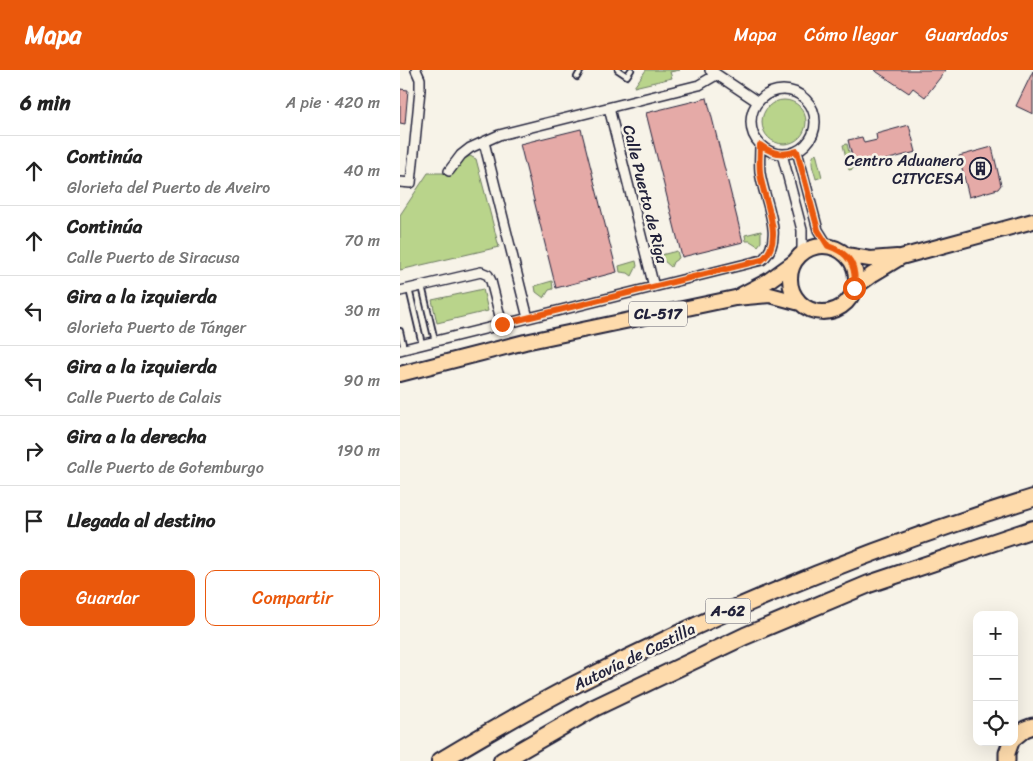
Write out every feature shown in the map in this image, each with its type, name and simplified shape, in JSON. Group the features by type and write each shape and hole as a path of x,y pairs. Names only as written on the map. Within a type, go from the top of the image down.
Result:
{"highway":[{"name":"Autovía de Castilla","path":"440,761 582,681 730,610 858,558 1033,498"},
{"name":"Autovía de Castilla","path":"502,761 594,708 745,636 869,584 1033,529"},
{"path":"1018,735 1033,726"},
{"path":"1007,761 1010,746"}],"main road":[{"name":"CL-517","path":"734,298 768,281 814,247 828,246 846,255 870,259 901,257 1033,221"},
{"path":"846,255 853,264 856,276 854,288"},
{"name":"CL-517","path":"400,374 525,342 734,298 770,295 800,303 811,310 824,312 837,308 848,300 854,288 901,257"},
{"path":"798,258 790,277 792,291 800,303"}],"street":[{"path":"400,182 411,183 420,90 420,79 416,70"},
{"path":"449,171 461,155 470,148 499,135 700,86 713,72 758,102"},
{"path":"776,91 798,94 807,102 813,112 815,123 812,134 806,144 797,151 782,154 774,153 760,145 754,135 751,124 752,112 758,102 776,91"},
{"name":"Calle Puerto de Riga","path":"609,108 654,287"},
{"path":"484,142 528,318"},
{"path":"402,349 762,260 771,251 774,238 760,172 760,145"},
{"path":"797,151 818,230 828,246"},
{"path":"782,154 802,230 798,258"},
{"path":"404,290 481,272 488,275 491,281 502,324"}],"lane":[{"path":"576,77 582,70"},
{"path":"618,70 627,76 631,70"},
{"path":"422,286 435,341"},
{"path":"404,290 422,344"},
{"path":"400,331 402,349"}],"green space":[{"path":"646,70 680,70 670,72 672,78 634,87"},
{"path":"784,100 796,104 802,110 806,122 802,134 796,140 784,144 772,140 766,134 762,122 766,110 772,104"},
{"path":"847,144 853,169 849,170 843,145"},
{"path":"816,153 822,177 816,179 812,159"},
{"path":"470,156 476,159 499,247 400,270 400,215 428,173 454,173 464,159"},
{"path":"761,231 761,242 758,246 750,241 746,241 745,235"},
{"path":"677,251 679,258 673,262 671,267 663,260 661,255"},
{"path":"636,261 637,266 632,276 628,273 620,272 619,266"},
{"path":"552,281 553,289 549,290 544,298 536,292 535,286"},
{"path":"483,289 488,311 437,323 432,300"}],"building":[{"path":"874,70 946,70 925,97 913,88 909,93"},
{"path":"1033,71 1033,114 1016,106"},
{"path":"400,89 408,90 405,124 400,123"},
{"path":"707,98 743,242 682,257 646,113"},
{"path":"909,125 916,152 855,168 848,140 862,137 864,143 877,140 876,134"},
{"path":"581,129 617,272 556,288 520,144"},
{"name":"Centro Aduanero CITYCESA","path":"992,147 1001,185 998,189 969,197 959,156"}],"place":[{"name":"Centro Aduanero CITYCESA","path":"980,169"}],"route":[{"path":"502,324 756,262 768,256 774,238 760,172 760,145 774,153 782,154 797,151 818,230 828,246 846,255 853,264 856,276 854,288"}]}
